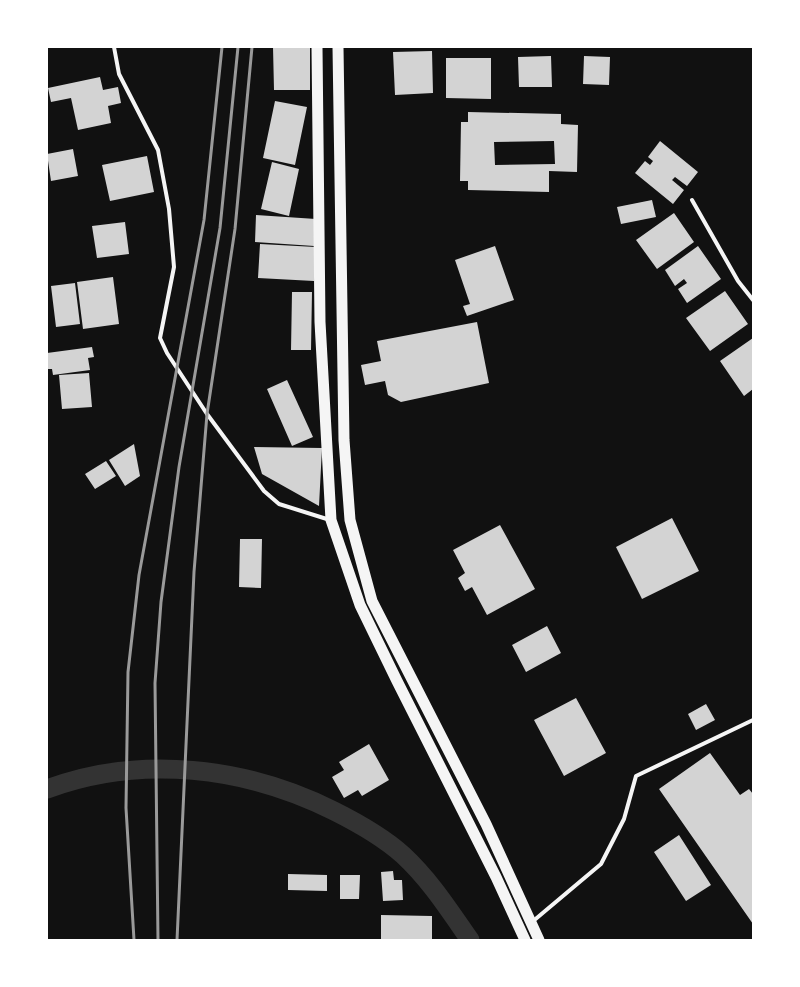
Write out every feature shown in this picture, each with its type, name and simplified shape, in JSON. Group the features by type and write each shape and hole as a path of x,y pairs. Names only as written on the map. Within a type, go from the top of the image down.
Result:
{"highway":[{"path":"317,47 320,322 331,520 360,606 396,681 496,877 525,940"},
{"path":"338,47 344,440 350,520 372,600 486,824 539,940"}],"street":[{"path":"114,47 119,74 158,150 169,208 174,267 160,338 167,353 207,414 264,492 279,504 331,520"},
{"path":"692,200 738,281 753,300"},
{"path":"531,922 601,864 624,819 636,776 753,720"}],"building":[{"path":"273,47 310,47 310,90 274,90"},
{"path":"432,51 433,93 395,95 393,52"},
{"path":"551,56 552,87 519,87 518,57"},
{"path":"584,56 610,57 609,85 583,84"},
{"path":"446,58 491,58 491,99 446,98"},
{"path":"100,77 103,90 118,87 121,103 108,106 111,123 78,130 71,98 51,102 48,88"},
{"path":"275,101 307,107 295,165 263,158"},
{"path":"468,112 561,114 561,124 578,125 577,172 549,171 549,192 468,190 468,181 460,181 461,122 468,122","holes":["554,141 555,164 495,165 494,142"]},
{"path":"660,141 698,172 687,186 675,177 672,180 684,190 673,204 635,173 645,161 650,165 653,161 648,157"},
{"path":"73,149 78,176 51,181 47,154"},
{"path":"147,156 154,192 110,201 102,165"},
{"path":"272,162 299,169 289,216 261,209"},
{"path":"652,200 656,217 621,224 617,207"},
{"path":"674,213 694,242 657,269 636,240"},
{"path":"256,215 316,219 314,246 255,242"},
{"path":"125,222 129,254 97,258 92,226"},
{"path":"260,244 316,247 314,281 258,278"},
{"path":"495,246 514,300 467,316 463,306 470,304 455,260"},
{"path":"698,246 721,279 687,303 678,289 687,283 684,279 675,286 665,270"},
{"path":"113,277 119,324 83,329 77,282"},
{"path":"75,283 80,324 56,327 51,286"},
{"path":"725,291 748,324 710,351 686,318"},
{"path":"292,292 312,292 311,350 291,350"},
{"path":"477,322 489,383 401,402 388,395 385,381 365,385 361,365 381,361 377,341"},
{"path":"753,338 753,389 744,396 720,361"},
{"path":"92,347 94,357 88,358 90,370 53,375 52,369 47,369 47,353"},
{"path":"89,373 92,407 62,409 59,375"},
{"path":"287,380 313,437 292,446 267,389"},
{"path":"134,444 140,476 125,486 109,460"},
{"path":"254,447 322,448 319,506 262,474"},
{"path":"106,461 116,476 95,489 85,474"},
{"path":"672,518 699,571 642,599 616,547"},
{"path":"500,525 535,589 487,615 472,587 465,591 458,578 465,573 453,550"},
{"path":"240,539 262,539 261,588 239,587"},
{"path":"547,626 561,653 526,672 512,645"},
{"path":"576,698 606,753 564,776 534,720"},
{"path":"706,704 715,720 696,730 688,714"},
{"path":"369,744 389,780 362,796 358,790 344,798 332,777 344,770 339,762"},
{"path":"710,753 740,795 749,789 753,794 753,924 659,789"},
{"path":"679,835 711,885 686,901 654,852"},
{"path":"393,871 394,880 402,880 403,900 383,901 381,872"},
{"path":"288,874 327,875 327,891 288,890"},
{"path":"340,875 360,875 359,899 340,899"},
{"path":"381,915 432,916 432,940 381,940"}],"waterway":[{"path":"47,789 83,778 119,771 156,769 193,770 229,775 265,784 300,796 352,820 379,836 395,848 431,885 470,940"}],"railway":[{"path":"134,940 126,808 128,672 139,575 204,220 222,47"},
{"path":"158,940 155,683 161,602 179,467 220,228 238,47"},
{"path":"177,940 194,572 207,414 235,229 252,47"}]}
